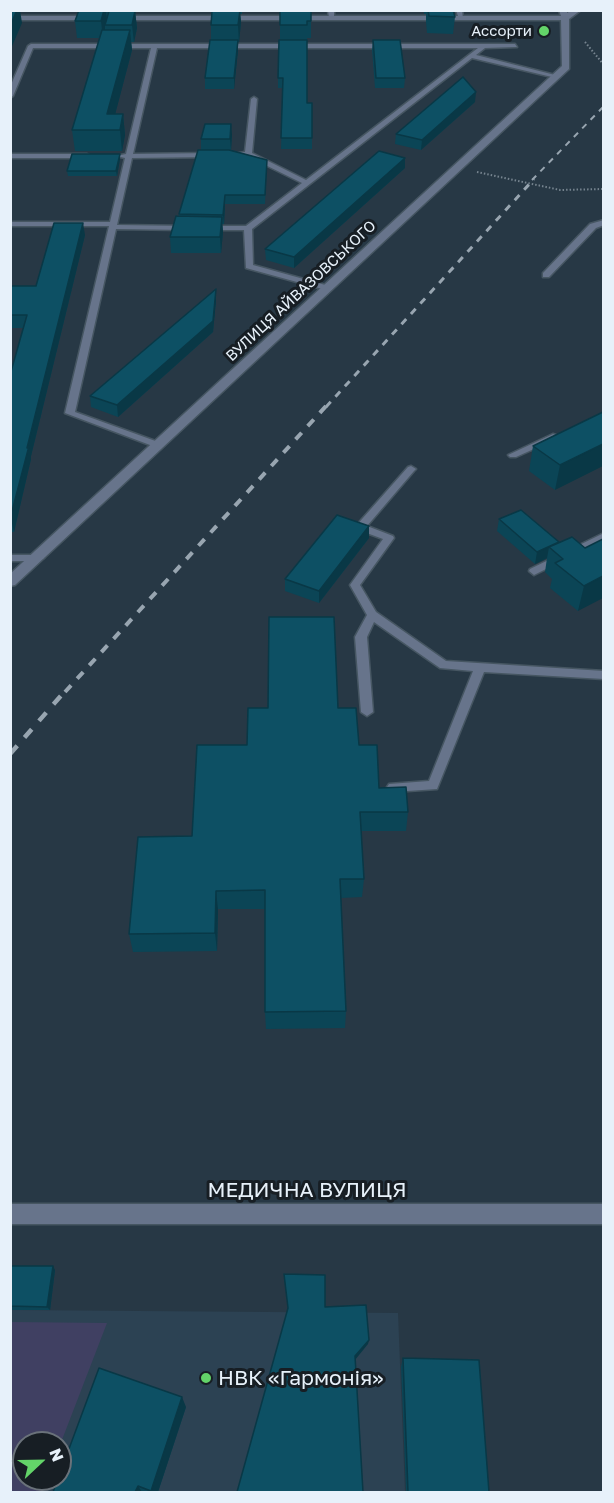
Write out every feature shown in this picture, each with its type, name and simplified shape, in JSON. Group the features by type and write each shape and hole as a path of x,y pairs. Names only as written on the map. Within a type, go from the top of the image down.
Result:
{"street":[{"path":"10,18 564,14 578,10"},
{"name":"ВУЛИЦЯ АЙВАЗОВСЬКОГО","path":"10,582 39,558 326,288 566,67 564,14"},
{"name":"МЕДИЧНА ВУЛИЦЯ","path":"10,1214 603,1214"}],"lane":[{"path":"10,96 31,46 515,46"},
{"path":"203,228 248,228 483,46"},
{"path":"154,47 70,413 158,445"},
{"path":"471,56 556,76"},
{"path":"248,154 254,99"},
{"path":"116,156 248,154 307,183"},
{"path":"10,156 93,156"},
{"path":"546,275 593,226 603,222"},
{"path":"10,224 192,228"},
{"path":"248,228 249,266 326,288"},
{"path":"513,455 563,432"},
{"path":"411,469 360,527 389,538 355,585 372,615 444,665 603,675"},
{"path":"534,571 603,536"},
{"path":"10,558 39,558"},
{"path":"367,712 361,637 372,615"},
{"path":"393,787 433,786 480,668"}],"path":[{"path":"456,167 560,190 603,189"}],"shaded area":[{"name":"НВК «Гармонія»","path":"11,1310 398,1313 405,1492 11,1492"},
{"path":"11,1322 107,1323 65,1431 12,1431 12,1491 42,1491 11,1492"}],"building":[{"path":"10,10 17,10 10,26"},
{"path":"79,10 104,10 101,21 75,21"},
{"path":"240,10 238,25 211,25 212,11"},
{"path":"280,10 311,10 311,21 307,21 307,25 280,25"},
{"path":"428,10 453,10 455,17 429,16"},
{"path":"109,11 135,11 132,25 105,25"},
{"path":"102,30 130,30 107,114 123,114 120,130 72,130"},
{"path":"210,40 238,40 234,78 205,78"},
{"path":"279,40 307,40 307,103 312,103 312,138 281,138 283,78 278,78"},
{"path":"373,40 400,40 405,78 376,78"},
{"path":"463,77 476,92 422,140 396,134"},
{"path":"205,124 231,124 230,139 201,139"},
{"path":"198,150 229,150 267,160 265,195 225,195 223,215 179,214"},
{"path":"379,151 405,158 294,257 265,249"},
{"path":"72,154 120,154 116,171 67,171"},
{"path":"176,216 222,217 220,237 170,237"},
{"path":"54,223 83,223 10,519 10,375 27,315 10,315 10,286 36,286"},
{"path":"216,289 213,321 117,405 90,396"},
{"path":"603,412 603,444 560,465 533,446"},
{"path":"521,510 559,542 537,552 499,519"},
{"path":"337,515 369,526 319,591 285,579"},
{"path":"572,537 585,548 603,539 603,576 584,586 555,563 563,559 549,547"},
{"path":"269,617 334,617 338,708 356,708 359,745 377,745 379,788 406,787 408,812 360,812 364,879 340,879 346,1011 265,1012 265,890 216,891 215,933 129,934 138,837 192,836 197,745 247,745 248,708 268,708"},
{"path":"10,1266 53,1266 47,1307 10,1306"},
{"path":"284,1274 325,1275 325,1307 366,1305 369,1340 355,1356 363,1492 237,1492 288,1308"},
{"path":"403,1358 479,1360 489,1492 408,1492"},
{"path":"99,1368 182,1397 151,1491 138,1486 135,1492 53,1492 72,1491 72,1441"}],"railway":[{"path":"532,180 604,106"},
{"path":"326,407 534,179"},
{"path":"65,692 327,405"},
{"path":"10,754 66,690"}],"place":[{"name":"Ассорти","path":"544,31"},
{"name":"НВК «Гармонія»","path":"206,1378"}]}
